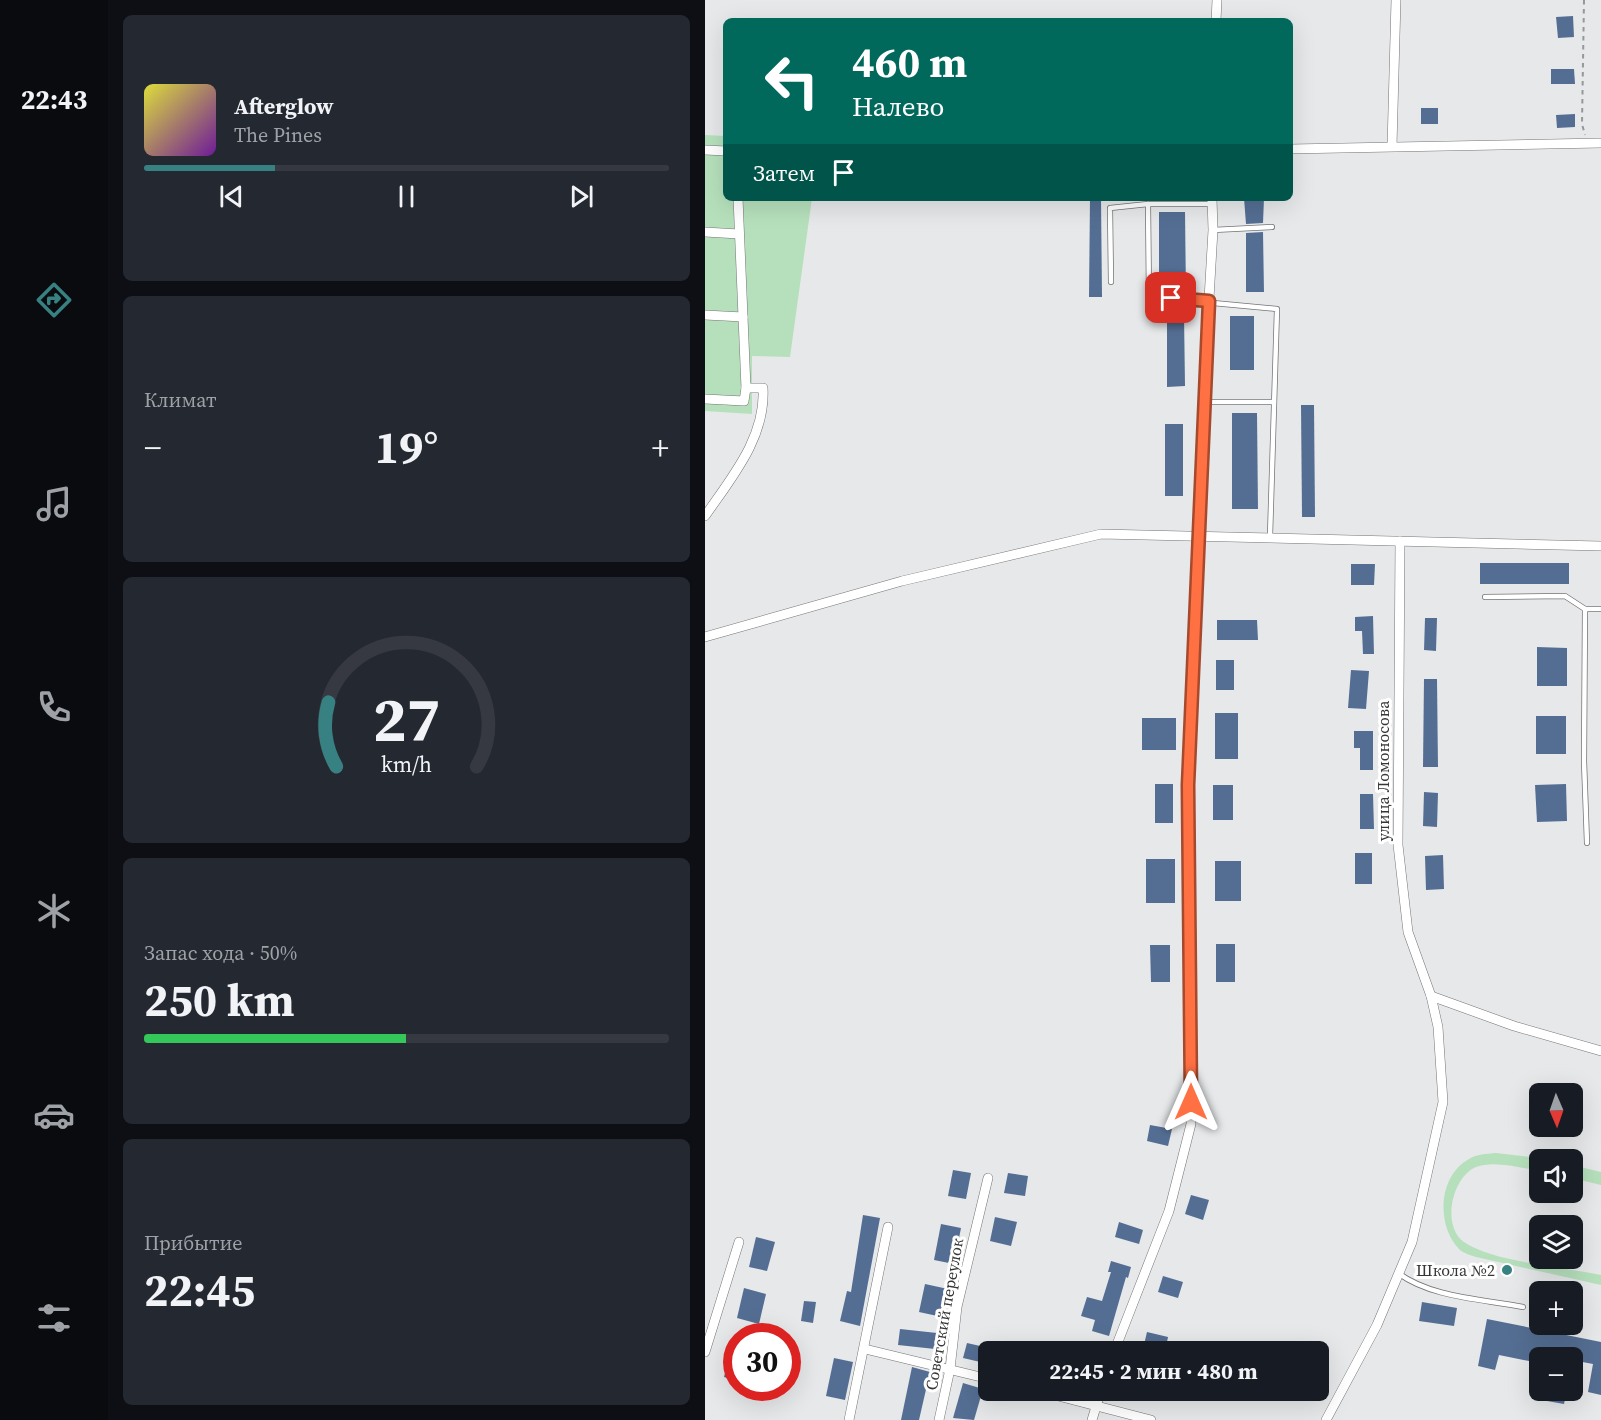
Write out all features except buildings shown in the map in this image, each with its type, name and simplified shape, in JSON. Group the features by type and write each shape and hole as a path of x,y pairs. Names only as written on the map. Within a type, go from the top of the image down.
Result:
{"street":[{"path":"1216,18 1217,0"},
{"path":"1392,146 1396,0"},
{"path":"1293,149 1601,143"},
{"path":"705,150 723,151"},
{"path":"705,399 744,401 746,388 738,201"},
{"path":"1118,1341 1169,1211 1191,1124 1188,785 1203,402 1213,230 1212,201"},
{"path":"705,232 739,234"},
{"path":"705,315 743,317"},
{"path":"705,516 745,457 764,410 763,388 746,388"},
{"path":"705,637 902,581 1101,534 1270,536 1601,546"},
{"name":"улица Ломоносова","path":"1326,1420 1377,1325 1412,1242 1443,1102 1438,1027 1431,996 1409,932 1398,844 1400,541"},
{"path":"1431,996 1513,1026 1601,1051"},
{"name":"Советский переулок","path":"939,1420 950,1369 957,1307 988,1178"},
{"path":"849,1420 888,1227"},
{"path":"705,1349 739,1242"},
{"path":"865,1349 978,1376"},
{"path":"1078,1401 1151,1420"},
{"path":"1092,1420 1098,1401"}],"lane":[{"path":"1111,282 1110,208 1212,201"},
{"path":"1149,204 1149,297 1277,309 1270,536"},
{"path":"1213,230 1272,227"},
{"path":"1203,402 1274,402"},
{"path":"1485,597 1565,596 1585,609 1601,609"},
{"path":"1585,609 1584,761 1587,843"},
{"path":"1398,1273 1411,1282 1441,1292 1523,1307"}],"path":[{"path":"1584,0 1582,124 1587,143"}],"green space":[{"path":"705,135 723,136 723,201 812,201 790,357 752,356 752,414 705,411"},
{"path":"1496,1153 1529,1157 1529,1169 1491,1164 1476,1167 1468,1172 1461,1181 1452,1202 1451,1214 1457,1235 1477,1249 1529,1263 1529,1269 1465,1253 1452,1239 1444,1214 1446,1189 1451,1177 1459,1167 1478,1155"},
{"path":"1583,1168 1601,1172 1601,1185 1583,1181"},
{"path":"1530,1269 1565,1269 1601,1275 1601,1285"}],"place":[{"name":"Школа №2","path":"1507,1270"}],"route":[{"path":"1171,298 1209,301 1206,328 1188,785 1191,1102"}]}
